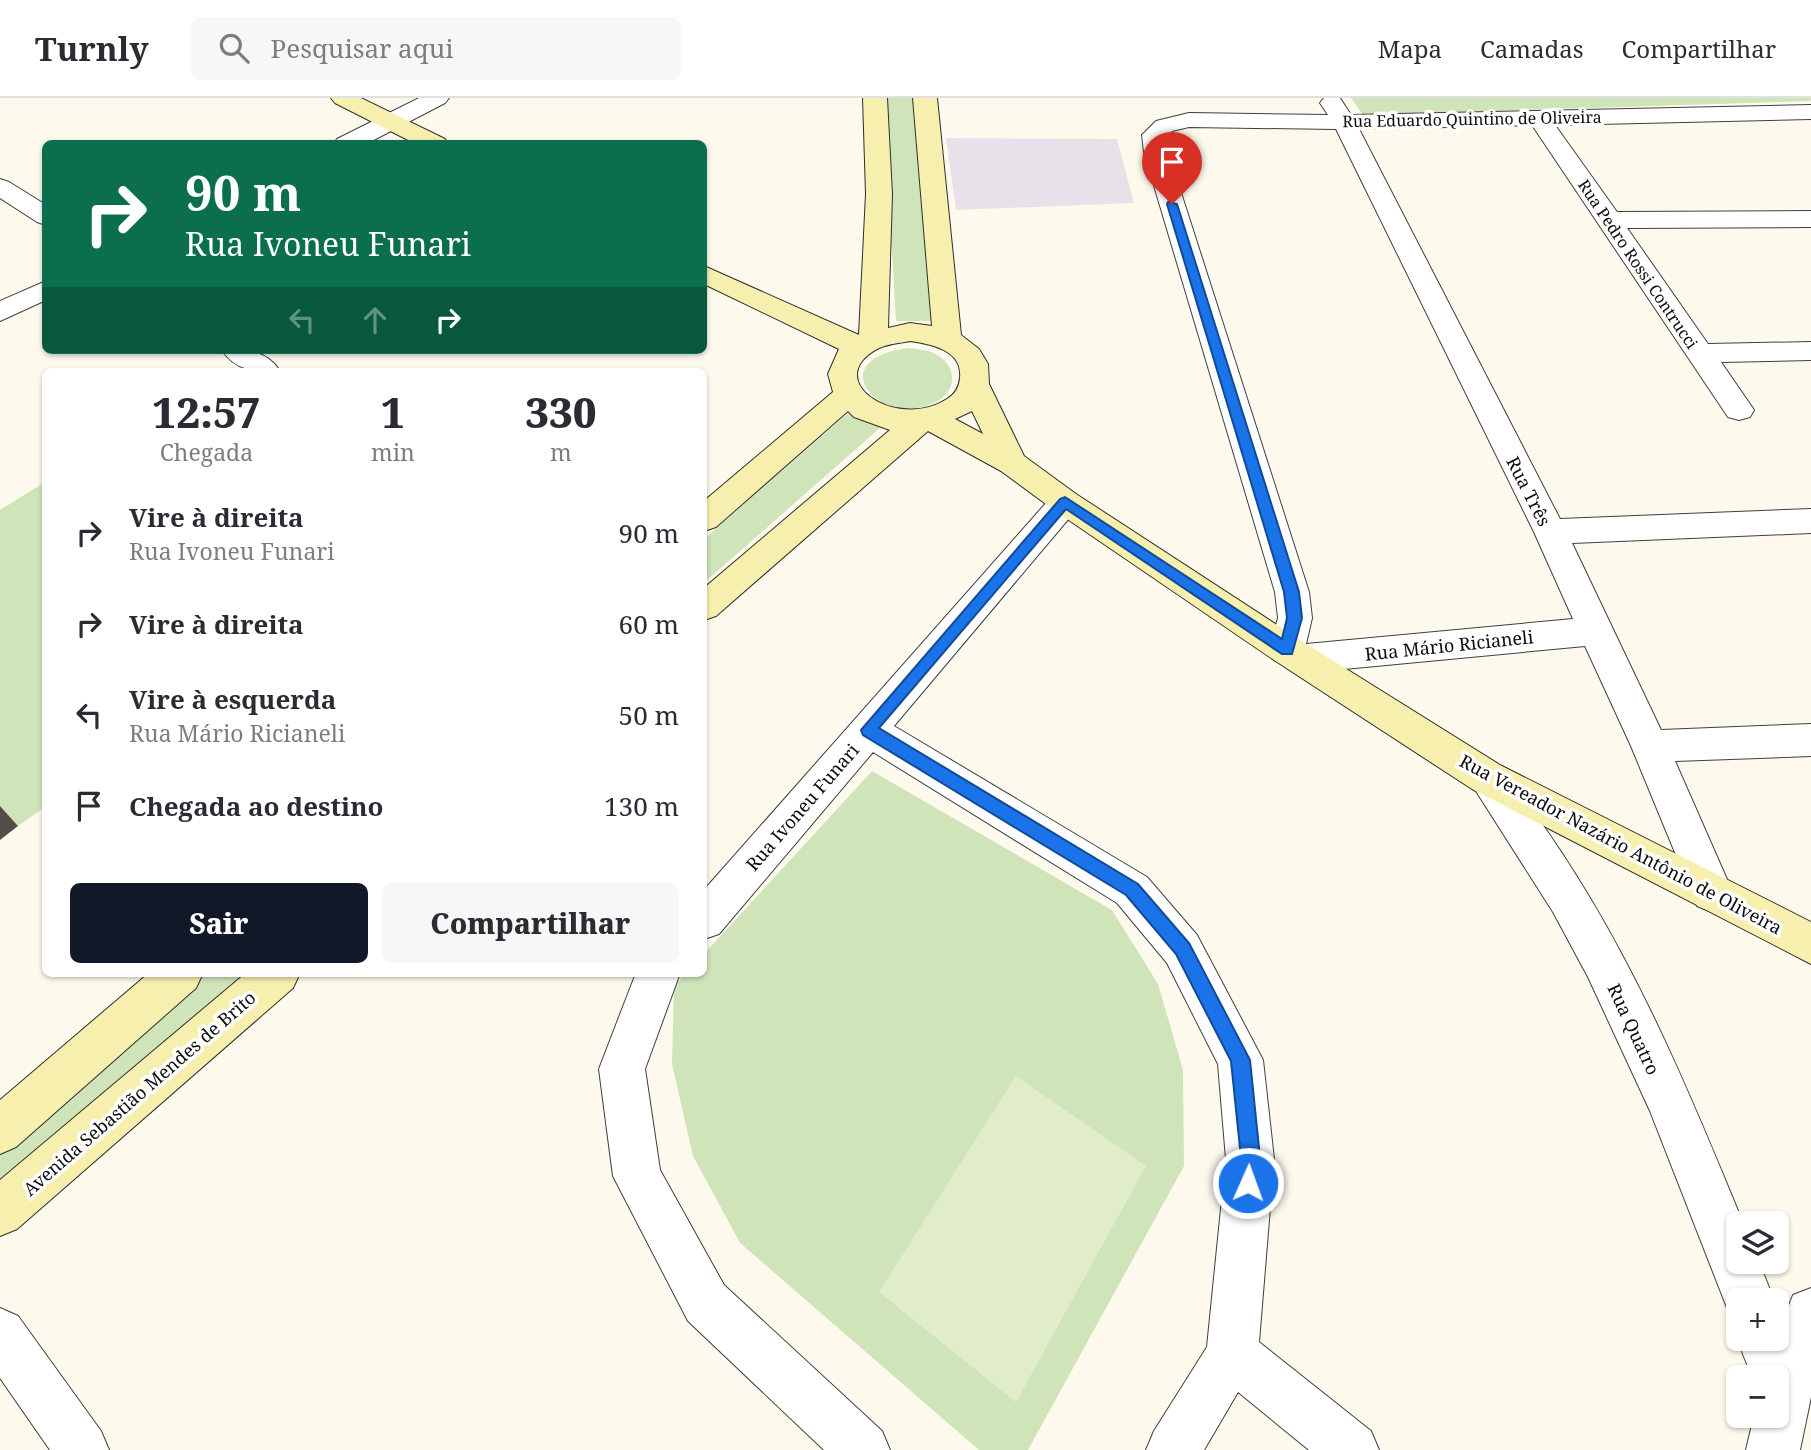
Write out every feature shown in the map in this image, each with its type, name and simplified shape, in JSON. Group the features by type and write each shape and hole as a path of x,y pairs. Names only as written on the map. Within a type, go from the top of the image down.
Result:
{"main road":[{"path":"343,98 428,140"},
{"path":"707,516 855,363 910,332 947,340 961,349 971,360 976,373 975,386 969,398 955,409 925,420 898,421 860,408 855,363 879,220 875,98"},
{"path":"925,98 947,340"},
{"path":"707,275 774,308 855,363"},
{"name":"Rua Vereador Nazário Antônio de Oliveira","path":"975,386 1012,463"},
{"path":"707,604 925,420"},
{"name":"Rua Vereador Nazário Antônio de Oliveira","path":"925,420 1012,463 1065,502 1295,655 1486,776 1811,944"},
{"path":"0,1131 176,977"},
{"name":"Avenida Sebastião Mendes de Brito","path":"0,1212 273,977"}],"street":[{"path":"354,140 437,98"},
{"name":"Rua Eduardo Quintino de Oliveira","path":"1295,655 1292,592 1156,152 1154,135 1164,126 1189,120 1337,110 1539,118 1811,112"},
{"name":"Rua Três","path":"1337,110 1550,532 1650,746 1712,893"},
{"name":"Rua Pedro Rossi Contrucci","path":"1539,118 1739,410"},
{"path":"0,187 42,214"},
{"path":"1609,220 1811,219"},
{"path":"0,312 42,291"},
{"path":"1699,353 1811,351"},
{"path":"242,354 261,368"},
{"name":"Rua Ivoneu Funari","path":"707,917 1065,502"},
{"path":"1550,532 1811,521"},
{"name":"Rua Mário Ricianeli","path":"1295,655 1595,631"},
{"path":"869,730 1132,890 1182,948 1240,1060 1250,1158 1232,1354 1173,1450"},
{"path":"1650,746 1811,740"},
{"name":"Rua Quatro","path":"1486,776 1527,830 1587,930 1693,1156 1744,1288"},
{"path":"657,977 622,1069 637,1176 706,1303 863,1450"},
{"path":"1789,1382 1811,1313"},
{"path":"0,1334 82,1450"},
{"path":"1232,1354 1352,1450"},
{"path":"1773,1450 1778,1428"}],"shaded area":[{"path":"946,138 1117,139 1134,203 956,210"}],"green space":[{"path":"883,98 915,98 934,321 896,321"},
{"path":"1351,98 1811,98 1811,101 1363,115"},
{"path":"908,348 939,356 949,366 952,378 945,395 918,408 898,407 881,401 868,391 863,378 867,366 881,355"},
{"path":"852,410 881,427 707,580 707,536"},
{"path":"42,484 42,809 18,826 0,806 0,510"},
{"path":"872,771 1112,910 1158,984 1183,1070 1184,1166 1028,1450 979,1450 740,1243 693,1156 672,1064 674,986 682,977 707,977 707,951"},
{"path":"200,977 255,977 0,1202 0,1151"},
{"path":"1016,1076 1146,1166 1016,1402 879,1292"}],"building":[{"path":"0,806 18,826 0,840"}],"route":[{"path":"1172,204 1292,592 1295,618 1287,650 1065,502 869,730 1132,890 1182,948 1240,1060 1250,1158 1248,1183"}]}
